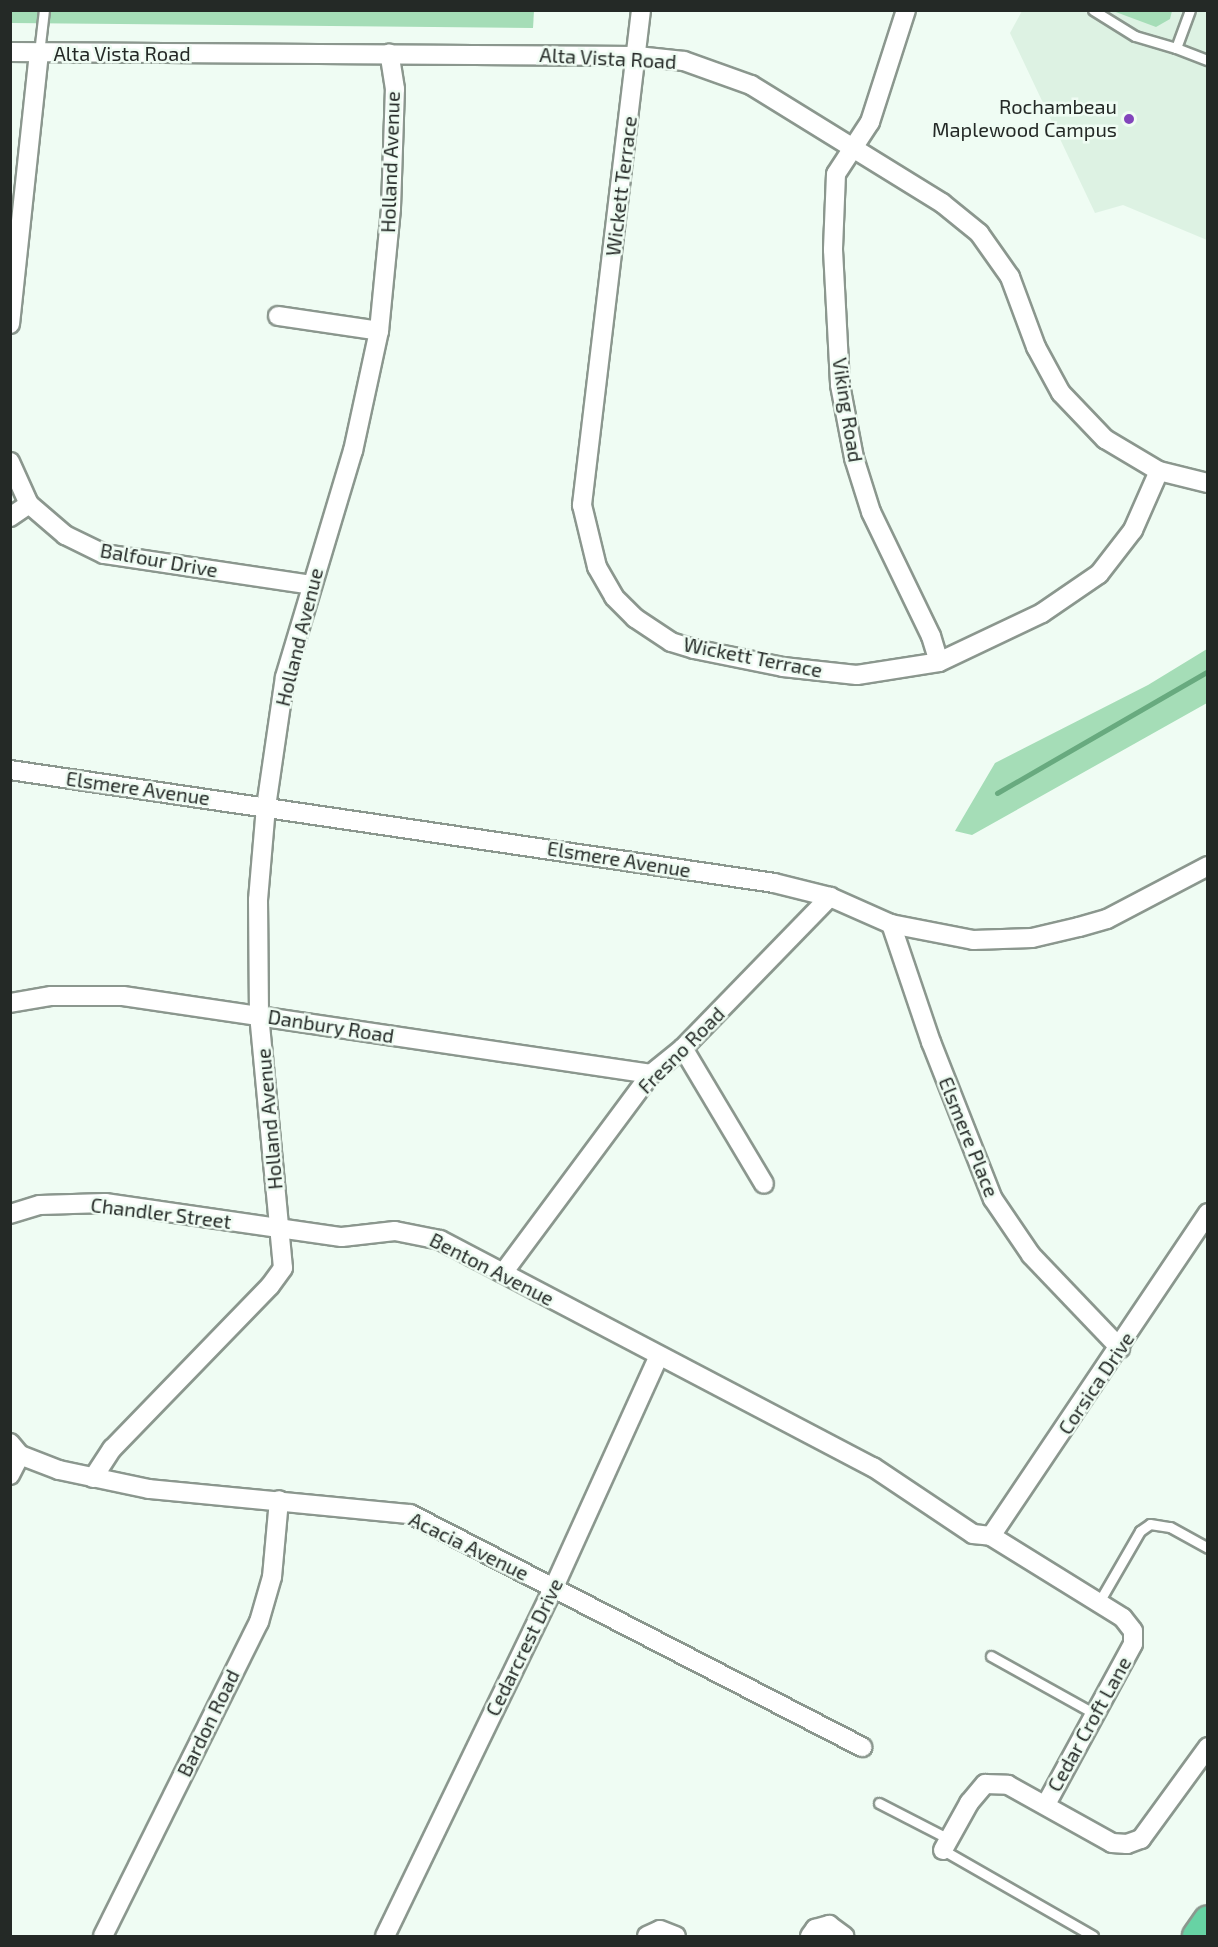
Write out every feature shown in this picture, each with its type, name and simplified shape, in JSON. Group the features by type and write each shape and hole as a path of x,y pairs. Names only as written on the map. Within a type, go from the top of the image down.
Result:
{"main road":[{"path":"1197,1936 1208,1920"}],"street":[{"name":"Wickett Terrace","path":"641,10 582,505 597,567 614,597 635,618 671,642 694,649 783,666 857,675 939,662 1042,613 1099,574 1133,530 1159,471"},
{"name":"Viking Road","path":"906,10 870,122 836,174 833,250 840,385 854,458 871,512 931,636 939,662"},
{"name":"Alta Vista Road","path":"10,52 637,56 684,61 751,85 854,146 942,203 979,233 1010,277 1036,347 1061,393 1105,439 1159,471 1208,483"},
{"path":"10,324 39,53"},
{"name":"Holland Avenue","path":"277,1228 277,1181 260,1015 258,900 266,807 285,677 353,451 379,331 391,184 394,89 389,53"},
{"path":"278,316 379,331"},
{"name":"Balfour Drive","path":"10,462 29,504 65,535 104,554 311,585"},
{"path":"10,517 29,504"},
{"name":"Elsmere Avenue","path":"10,770 774,883 830,897 891,924 973,940 1032,938 1107,919 1208,866"},
{"name":"Fresno Road","path":"503,1273 651,1074 683,1048 830,897"},
{"name":"Elsmere Place","path":"891,924 931,1042 993,1199 1031,1255 1120,1348"},
{"name":"Danbury Road","path":"10,1003 51,996 123,996 651,1074"},
{"path":"683,1048 764,1184"},
{"name":"Chandler Street","path":"10,1214 40,1205 105,1203 277,1228"},
{"name":"Corsica Drive","path":"982,1535 1120,1348 1208,1213"},
{"path":"93,1478 112,1449 270,1286 283,1268 277,1228"},
{"name":"Benton Avenue","path":"277,1228 342,1237 419,1233 503,1273 873,1467 982,1535"},
{"name":"Cedarcrest Drive","path":"386,1936 554,1587 658,1356"},
{"path":"10,1476 15,1449"},
{"name":"Acacia Avenue","path":"15,1449 59,1470 149,1489 410,1514 862,1748"},
{"name":"Bardon Road","path":"103,1936 259,1622 272,1577 279,1500"},
{"name":"Cedar Croft Lane","path":"982,1535 1099,1602 1123,1618 1133,1631 1133,1644 1046,1804 1112,1843 1127,1844 1141,1839 1208,1747"},
{"path":"946,1845 985,1784 1008,1785 1046,1804"},
{"path":"810,1936 815,1929 829,1925 844,1936"},
{"path":"647,1936 660,1930 676,1936"}],"lane":[{"path":"39,53 44,10"},
{"path":"1093,10 1135,36 1208,60"},
{"path":"1176,48 1190,10"},
{"path":"1099,1602 1140,1531 1150,1524 1170,1527 1208,1548"},
{"path":"991,1656 1095,1714"},
{"path":"879,1803 1093,1936"}],"shaded area":[{"name":"Rochambeau Maplewood Campus","path":"1022,11 1207,11 1207,240 1123,205 1095,213 1010,33"}],"green space":[{"path":"11,10 534,11 533,28 11,23"},
{"path":"1113,11 1172,11 1170,19 1156,27"},
{"path":"1207,649 1207,703 972,835 955,831 995,763 1148,685"}],"waterway":[{"path":"997,793 1208,671"}],"place":[{"name":"Rochambeau Maplewood Campus","path":"1129,119"}]}
